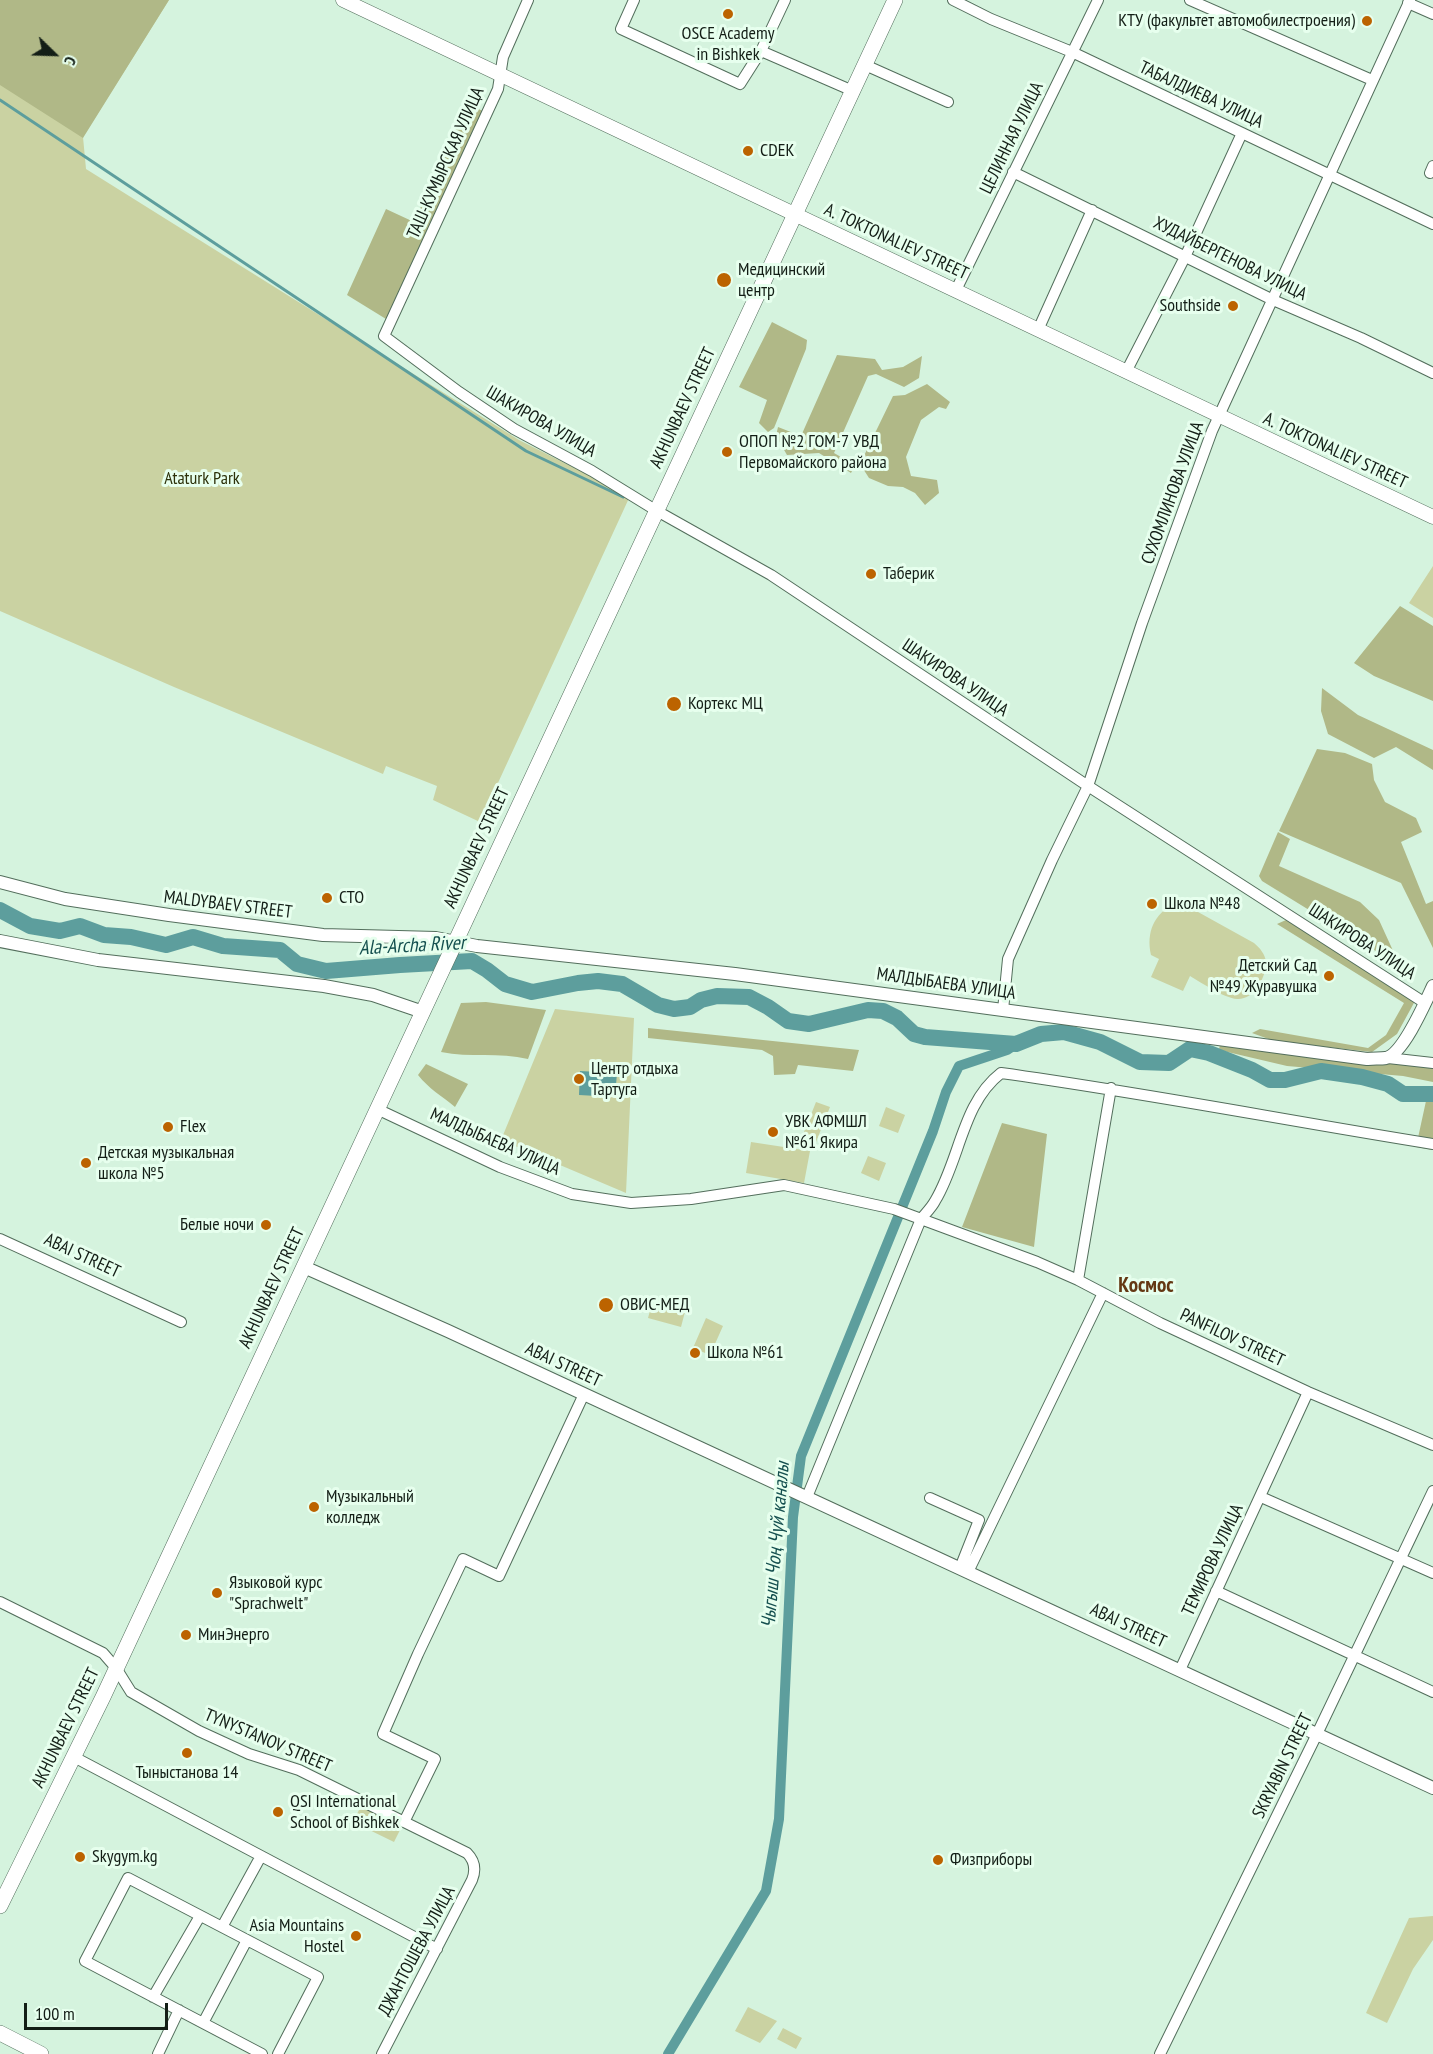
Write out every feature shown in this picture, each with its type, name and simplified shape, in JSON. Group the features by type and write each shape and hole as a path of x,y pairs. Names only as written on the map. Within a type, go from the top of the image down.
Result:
{"main road":[{"name":"A. TOKTONALIEV STREET","path":"344,0 1433,517"},
{"name":"AKHUNBAEV STREET","path":"0,1906 116,1668 895,0"},
{"path":"0,2033 42,2054"}],"street":[{"name":"ТАШ-КУМЫРСКАЯ УЛИЦА","path":"384,336 498,88 503,57 528,0"},
{"path":"634,0 621,29 740,84 761,51 785,0"},
{"name":"ТАБАЛДИЕВА УЛИЦА","path":"953,0 991,19 1072,52 1433,224"},
{"name":"ЦЕЛИННАЯ УЛИЦА","path":"956,291 1098,0"},
{"path":"1190,0 1372,80"},
{"path":"1409,1 1433,14"},
{"name":"СУХОМЛИНОВА УЛИЦА","path":"1003,1010 1008,959 1088,786 1142,622 1219,415 1409,1"},
{"path":"761,51 853,90"},
{"path":"865,65 948,102"},
{"path":"1126,372 1185,257 1242,133"},
{"name":"ХУДАЙБЕРГЕНОВА УЛИЦА","path":"1013,172 1273,300 1361,338 1433,373"},
{"path":"1038,330 1092,210"},
{"name":"ШАКИРОВА УЛИЦА","path":"384,336 459,392 514,429 764,570 1088,786 1425,1003"},
{"name":"MALDYBAEV STREET","path":"0,882 66,898 159,914 323,935 436,938 452,947"},
{"path":"0,941 98,960 345,989 373,995 423,1012"},
{"name":"МАЛДЫБАЕВА УЛИЦА","path":"452,947 735,974 1367,1059 1388,1058 1433,1063"},
{"path":"1388,1058 1404,1041 1433,986"},
{"path":"798,1493 921,1219 936,1201 978,1098 1001,1073 1111,1088 1359,1133 1433,1144"},
{"path":"1078,1280 1111,1088"},
{"name":"МАЛДЫБАЕВА УЛИЦА","path":"377,1109 500,1167 572,1194 631,1203 691,1199 784,1185 889,1209"},
{"name":"PANFILOV STREET","path":"889,1209 1037,1262 1308,1392 1433,1445"},
{"name":"ABAI STREET","path":"0,1239 181,1322"},
{"name":"ABAI STREET","path":"303,1267 584,1394 1433,1788"},
{"path":"964,1570 1103,1293"},
{"name":"ТЕМИРОВА УЛИЦА","path":"1180,1670 1308,1392"},
{"path":"404,1822 435,1759 383,1734 463,1559 499,1576 584,1394"},
{"name":"SKRYABIN STREET","path":"1160,2054 1433,1491"},
{"name":"ТЕМИРОВА УЛИЦА","path":"1261,1497 1433,1573"},
{"path":"930,1498 979,1520 964,1570"},
{"path":"1216,1591 1433,1692"},
{"name":"TYNYSTANOV STREET","path":"0,1602 103,1653 116,1668 131,1692 199,1731 243,1752 299,1770 467,1853 473,1861"},
{"path":"74,1757 437,1949"},
{"path":"222,1927 261,1856"},
{"name":"ДЖАНТОШЕВА УЛИЦА","path":"382,2054 472,1880 475,1873 473,1861"},
{"path":"262,2054 85,1961 128,1878 318,1977 278,2054"},
{"path":"153,1997 200,1916"},
{"path":"203,2023 247,1940"},
{"path":"158,2054 179,2010"}],"green space":[{"name":"Ataturk Park","path":"0,0 169,0 83,137 86,169 519,440 630,496 480,822 433,800 437,786 386,766 383,774 0,611"},
{"path":"0,0 169,0 83,138 0,85"},
{"path":"467,104 483,111 386,319 347,295 386,209 414,222"},
{"path":"772,322 807,340 806,349 774,428 768,432 759,423 767,400 739,387"},
{"path":"837,355 875,359 882,370 903,367 922,356 919,378 904,387 876,374 868,376 834,453 855,465 851,473 819,453 787,455 776,436 778,427 801,436"},
{"path":"927,384 950,402 946,409 939,407 921,420 906,457 911,476 937,480 939,493 925,505 915,493 903,487 888,486 869,478 860,464 893,396 905,395"},
{"path":"1433,566 1433,618 1409,603"},
{"path":"1400,606 1433,626 1433,701 1374,676 1354,663"},
{"path":"1322,688 1358,715 1433,750 1433,770 1396,747 1374,758 1328,734 1321,711"},
{"path":"1317,749 1345,753 1372,764 1374,780 1385,802 1416,818 1422,832 1401,842 1426,904 1433,901 1433,948 1401,883 1279,831"},
{"path":"1278,832 1290,839 1279,866 1360,902 1379,920 1400,966 1262,881 1259,876"},
{"path":"1175,903 1189,907 1254,943 1260,949 1266,962 1264,975 1254,992 1237,999 1220,993 1190,976 1183,991 1151,977 1159,959 1151,955 1150,939 1153,924 1168,907"},
{"path":"1286,920 1415,1001 1397,1034 1372,1052 1274,1041 1252,1033 1260,1029 1368,1048 1386,1035 1404,1003 1277,924"},
{"path":"486,1002 546,1010 528,1059 441,1052 461,1003"},
{"name":"Центр отдыха Тартуга","path":"555,1009 634,1018 626,1193 501,1140"},
{"path":"648,1028 859,1050 853,1071 798,1065 795,1074 774,1075 773,1056 762,1050 648,1038"},
{"path":"1220,1044 1433,1067 1433,1082 1403,1076 1287,1066 1219,1050"},
{"path":"426,1064 468,1084 455,1107 418,1075"},
{"path":"1426,1101 1433,1102 1433,1150 1416,1147"},
{"path":"816,1102 830,1107 814,1147 800,1142"},
{"path":"886,1107 905,1115 898,1133 879,1126"},
{"path":"1002,1123 1047,1134 1034,1247 962,1227"},
{"path":"751,1142 810,1151 804,1183 746,1173"},
{"path":"868,1156 886,1163 879,1181 861,1173"},
{"path":"653,1300 686,1308 681,1327 648,1318"},
{"path":"706,1318 723,1326 710,1355 693,1348"},
{"path":"361,1806 402,1826 394,1842 353,1822"},
{"path":"1433,1916 1433,1940 1413,1969 1387,2023 1366,2013 1409,1918"},
{"path":"748,2007 777,2021 760,2043 735,2031"},
{"path":"783,2028 802,2038 796,2049 777,2039"}],"water":[{"path":"580,1071 617,1073 615,1097 579,1095"}],"waterway":[{"path":"0,100 526,451 623,497"},
{"name":"Ala-Archa River","path":"0,910 30,926 60,931 80,926 104,935 131,937 166,945 193,937 223,946 280,950 297,964 326,971 472,961 505,984 532,992 598,981 622,984 658,1005 674,1009 690,1007 701,1000 717,996 749,997 788,1021 809,1024 868,1010 883,1011 897,1018 914,1034 925,1037 1016,1044 1041,1034 1064,1032 1100,1042 1140,1062 1169,1063 1190,1049 1209,1053 1252,1070 1270,1080 1285,1080 1321,1071 1362,1077 1388,1084 1403,1094 1433,1094"},
{"name":"Чыгыш Чоң Чүй каналы","path":"668,2054 766,1891 779,1819 793,1517 801,1456 933,1131 946,1092 959,1066 1007,1050 1016,1044"}],"place":[{"name":"OSCE Academy in Bishkek","path":"728,14"},
{"name":"КТУ (факультет автомобилестроения)","path":"1367,21"},
{"name":"CDEK","path":"748,151"},
{"name":"Медицинский центр","path":"724,280"},
{"name":"Southside","path":"1233,306"},
{"name":"ОПОП №2 ГОМ-7 УВД Первомайского района","path":"727,452"},
{"name":"Таберик","path":"871,574"},
{"name":"Кортекс МЦ","path":"674,704"},
{"name":"CTO","path":"327,898"},
{"name":"Школа №48","path":"1152,904"},
{"name":"Детский Сад №49 Журавушка","path":"1329,976"},
{"name":"Центр отдыха Тартуга","path":"579,1079"},
{"name":"Flex","path":"168,1127"},
{"name":"УВК АФМШЛ №61 Якира","path":"773,1132"},
{"name":"Детская музыкальная школа №5","path":"86,1163"},
{"name":"Белые ночи","path":"266,1225"},
{"name":"ОВИС-МЕД","path":"606,1305"},
{"name":"Школа №61","path":"695,1353"},
{"name":"Музыкальный колледж","path":"314,1507"},
{"name":"Языковой курс \"Sprachwelt\"","path":"217,1593"},
{"name":"МинЭнерго","path":"186,1635"},
{"name":"Тыныстанова 14","path":"187,1753"},
{"name":"QSI International School of Bishkek","path":"278,1812"},
{"name":"Skygym.kg","path":"80,1857"},
{"name":"Физприборы","path":"938,1860"},
{"name":"Asia Mountains Hostel","path":"356,1936"}],"district":[{"name":"Космос","path":"1146,1286"}]}
